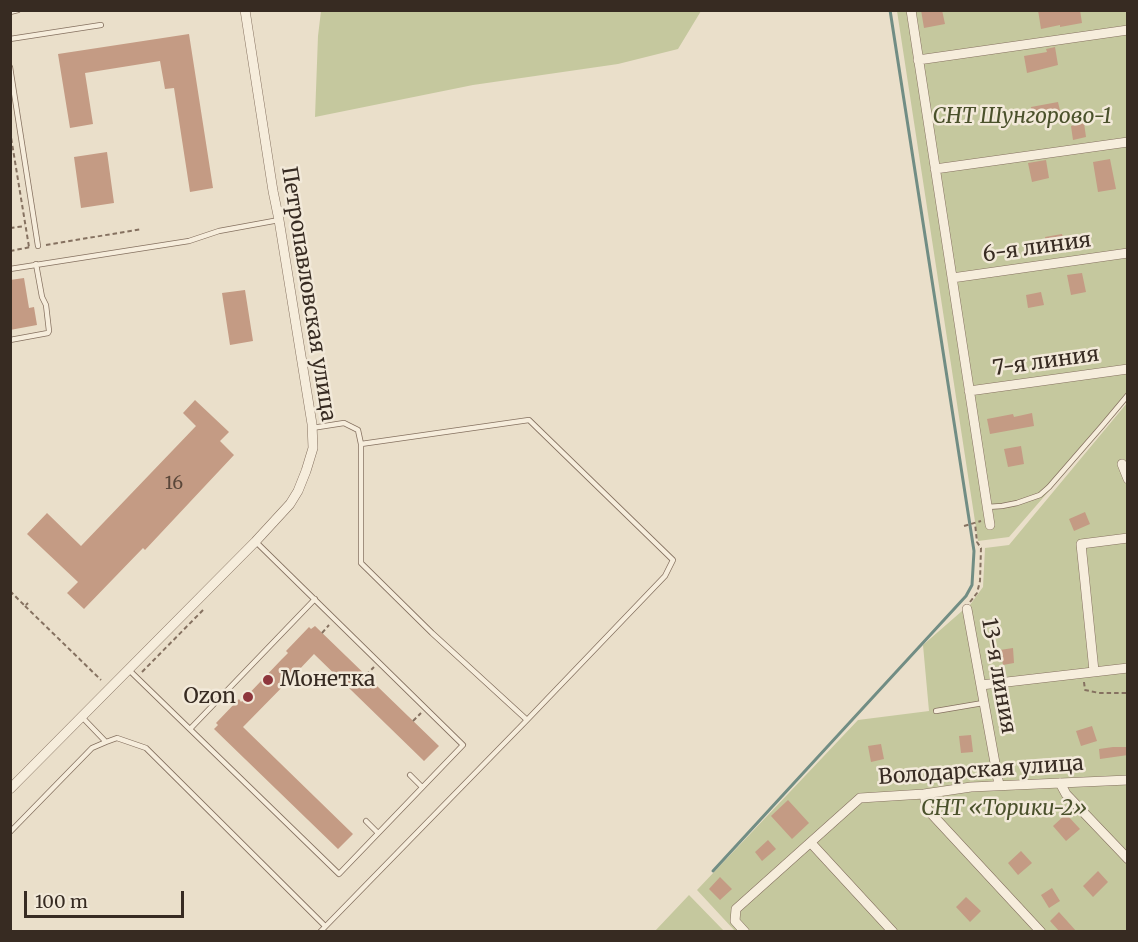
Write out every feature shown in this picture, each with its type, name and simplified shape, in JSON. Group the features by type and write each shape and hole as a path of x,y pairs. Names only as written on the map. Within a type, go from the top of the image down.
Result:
{"street":[{"name":"Петропавловская улица","path":"10,789 290,504 298,491 313,448 312,428 245,10"},
{"path":"911,10 990,525"},
{"path":"918,60 1128,30"},
{"path":"935,169 1128,142"},
{"name":"6-я линия","path":"952,278 1128,253"},
{"name":"7-я линия","path":"969,391 1128,369"},
{"path":"1122,464 1128,479"},
{"path":"1094,671 1081,544 1128,538"},
{"name":"13-я линия","path":"967,606 999,785"},
{"path":"981,685 1128,668"},
{"name":"Володарская улица","path":"745,932 735,921 736,909 860,798 924,794 999,785 1128,780"},
{"path":"1060,783 1066,794 1128,859"},
{"path":"924,794 927,809 1041,932"},
{"path":"811,843 893,932"}],"lane":[{"path":"10,12 18,10"},
{"path":"10,39 101,25"},
{"path":"10,67 38,246"},
{"path":"10,269 189,241 219,231 279,220"},
{"path":"10,340 49,331 46,305 42,297 36,264"},
{"path":"987,507 1017,503 1040,495 1065,470 1128,395"},
{"path":"320,932 664,576 673,560 529,420 361,444"},
{"path":"312,428 344,423 358,430 361,444 361,563 432,633 527,720"},
{"path":"129,670 339,874 463,745 255,541"},
{"path":"190,729 315,599"},
{"path":"936,711 985,703"},
{"path":"82,717 106,741"},
{"path":"10,832 92,748 117,738 146,748 325,926"},
{"path":"410,775 422,787"},
{"path":"366,821 378,833"}],"path":[{"path":"10,131 29,248"},
{"path":"10,228 25,226"},
{"path":"10,250 142,230"},
{"path":"964,526 975,524 977,542 981,548 980,581 977,592 967,606"},
{"path":"10,591 26,604 101,680"},
{"path":"141,674 205,608"},
{"path":"322,633 329,625"},
{"path":"366,675 374,667"},
{"path":"1082,673 1085,690 1100,693 1128,693"},
{"path":"413,721 421,713"}],"green space":[{"path":"321,10 701,11 678,49 618,64 473,85 315,117"},
{"name":"СНТ Шунгорово-1","path":"897,11 1127,11 1127,401 1009,537 978,541"},
{"name":"СНТ «Торики-2»","path":"1127,403 1127,931 735,931 697,890 858,720 929,711 923,645 967,609 983,587 985,548 1009,545"},
{"path":"689,895 724,931 655,931"}],"building":[{"path":"921,10 942,10 945,24 924,28"},
{"path":"1038,10 1080,10 1082,23 1041,29"},
{"path":"189,34 213,188 190,192 174,88 165,89 160,61 85,73 93,124 70,128 58,54"},
{"path":"1055,47 1058,65 1027,73 1024,56 1047,52 1046,49"},
{"path":"1058,102 1061,115 1033,121 1031,107"},
{"path":"1084,123 1086,137 1073,140 1071,126"},
{"path":"107,152 114,203 81,208 74,157"},
{"path":"1110,159 1116,189 1098,192 1093,162"},
{"path":"1046,160 1049,178 1032,182 1028,163"},
{"path":"1062,234 1065,247 1047,250 1045,237"},
{"path":"1082,273 1086,292 1071,295 1067,275"},
{"path":"24,278 29,308 34,307 37,325 10,330 10,280"},
{"path":"245,290 253,341 230,345 222,293"},
{"path":"1041,292 1044,305 1028,308 1026,295"},
{"path":"195,400 229,432 220,441 234,455 145,550 143,548 84,609 67,593 78,582 27,534 47,513 81,546 196,426 183,413"},
{"path":"1032,413 1034,426 990,434 987,419"},
{"path":"1021,446 1024,464 1008,467 1004,449"},
{"path":"1085,512 1090,524 1074,531 1069,519"},
{"path":"315,626 439,746 424,761 314,654 243,727 353,834 338,849 214,729 218,725 216,723 239,699 241,702 288,653 286,651 309,627 311,629"},
{"path":"1013,648 1014,663 1003,665 1000,650"},
{"path":"1092,726 1097,741 1081,746 1076,731"},
{"path":"971,735 973,752 961,753 959,736"},
{"path":"881,744 884,759 871,762 868,746"},
{"path":"1128,747 1128,755 1100,759 1099,749"},
{"path":"788,800 809,823 792,839 771,816"},
{"path":"1066,814 1080,829 1066,841 1053,826"},
{"path":"768,840 776,849 762,861 755,852"},
{"path":"1021,851 1032,863 1018,875 1008,863"},
{"path":"1098,871 1108,882 1093,897 1083,886"},
{"path":"720,877 732,889 720,900 709,889"},
{"path":"1052,888 1060,901 1049,908 1041,895"},
{"path":"966,897 981,911 970,922 956,907"},
{"path":"1059,912 1077,932 1060,932 1050,921"}],"waterway":[{"path":"713,871 966,596 972,585 974,551 890,10"}],"place":[{"name":"Монетка","path":"268,680"},
{"name":"Ozon","path":"248,697"}]}
